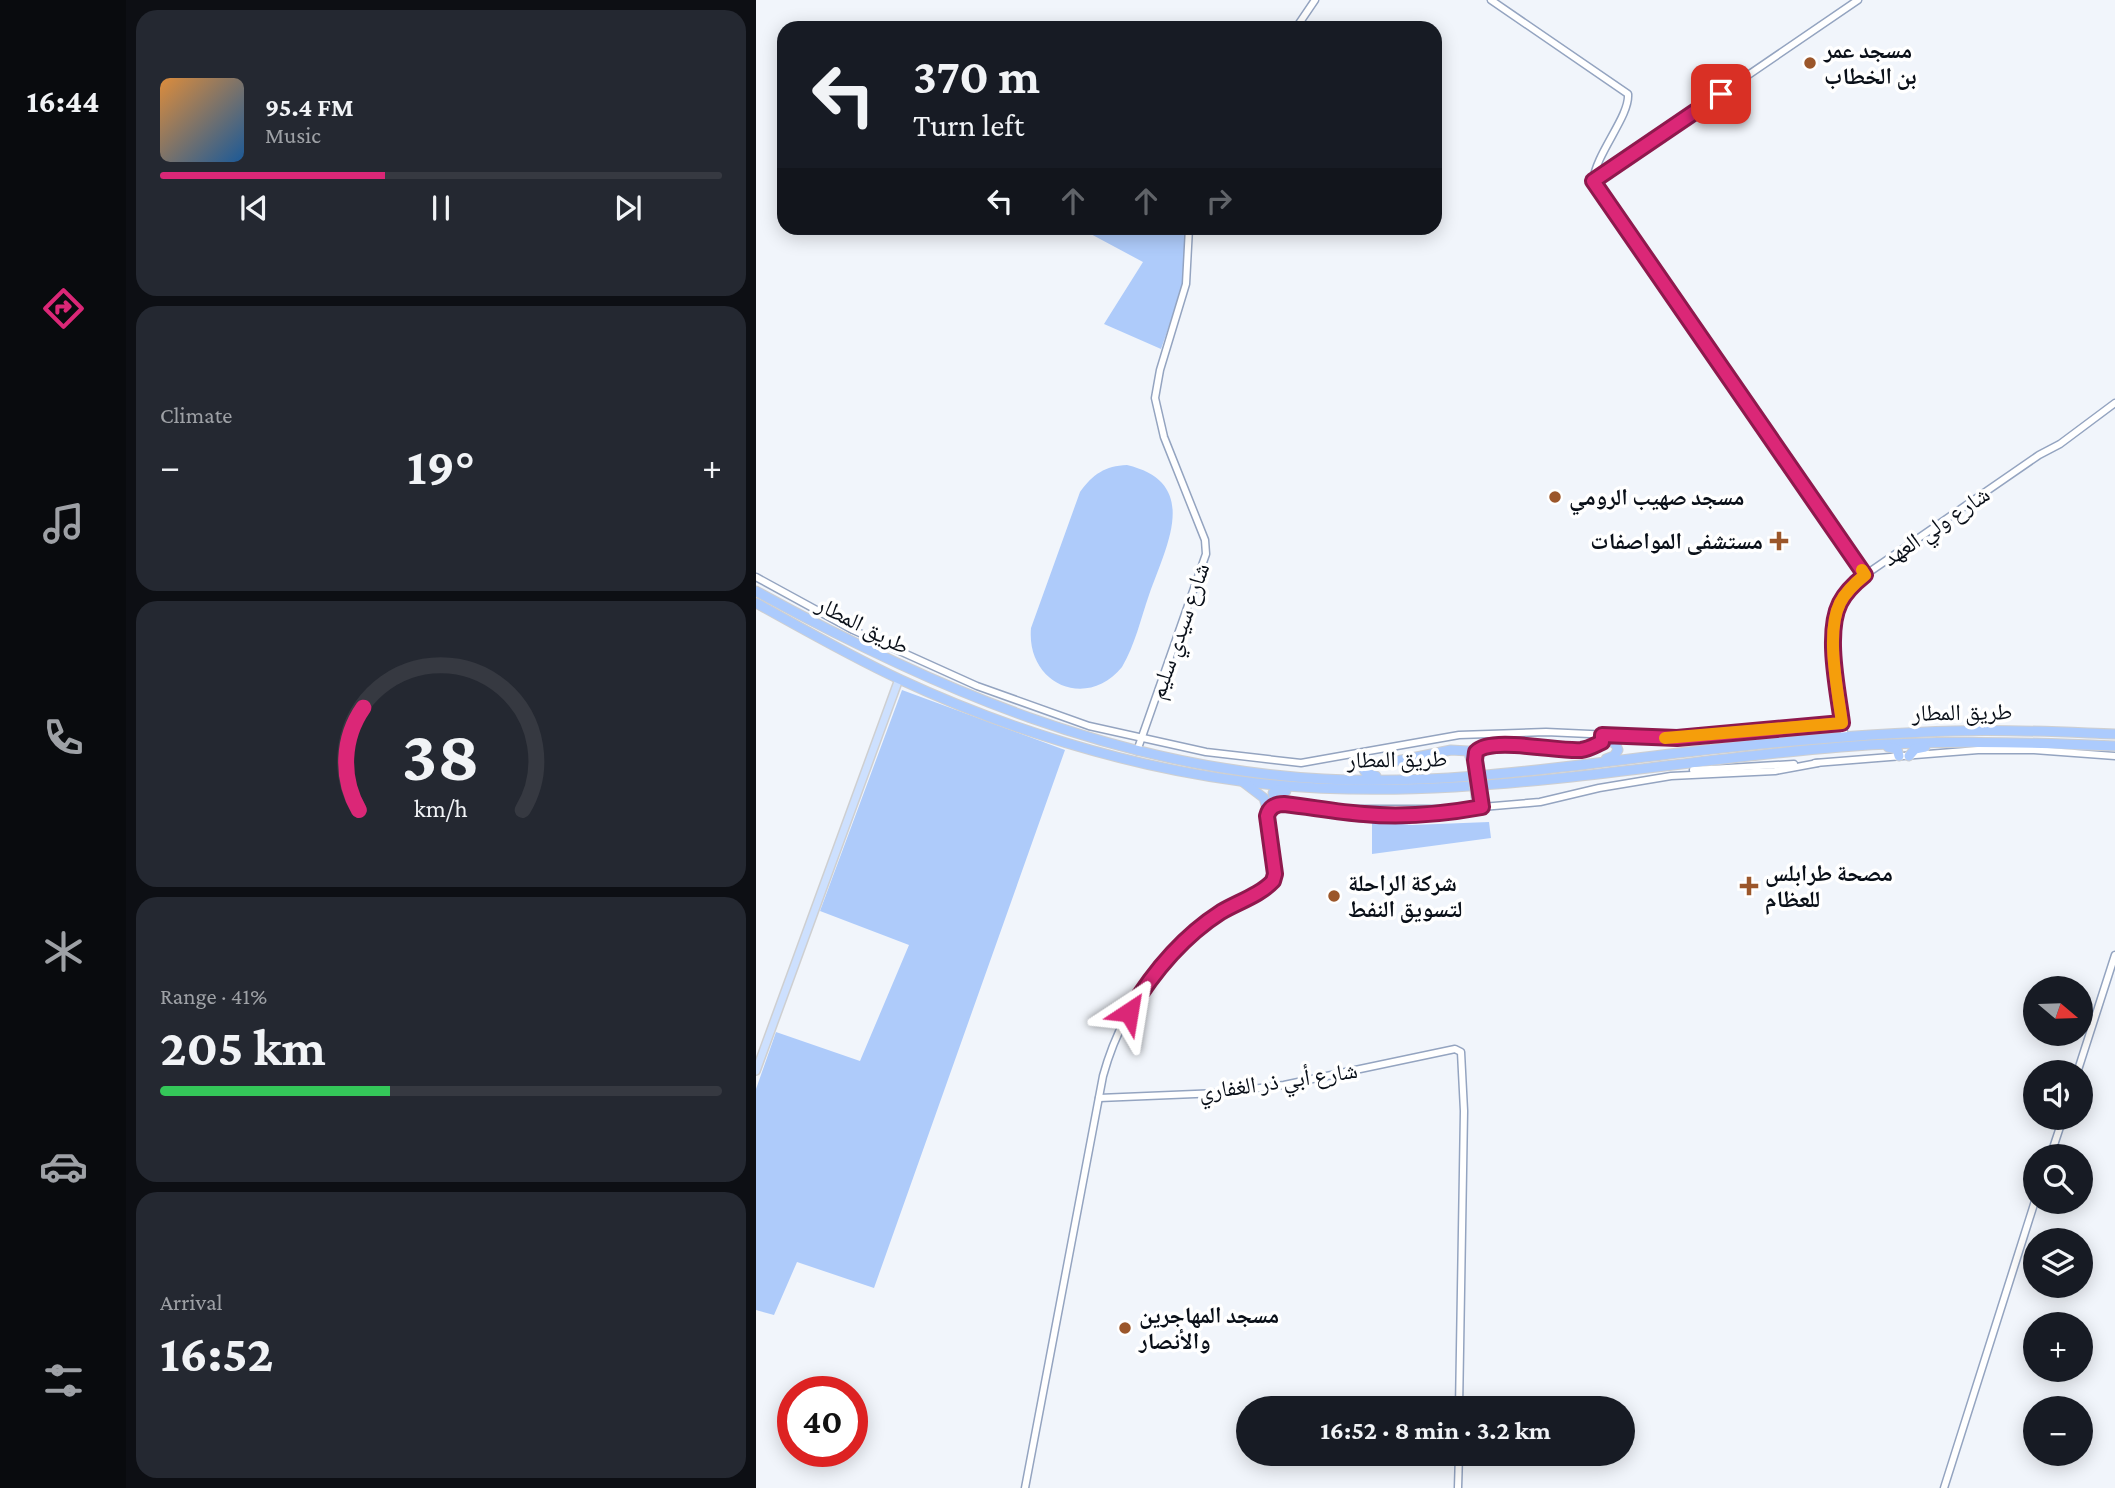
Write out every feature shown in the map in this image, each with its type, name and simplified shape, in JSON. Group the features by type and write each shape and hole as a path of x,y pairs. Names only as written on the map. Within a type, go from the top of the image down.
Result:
{"highway":[{"name":"طريق المطار","path":"756,591 826,629 931,680 1024,716 1137,751 1275,775 1350,779 1437,778 1549,769 1845,737 1957,731 2115,734"},
{"name":"طريق المطار","path":"756,603 899,679 1016,726 1106,754 1241,781 1390,790 1468,787 1876,745 1954,742 2115,746"},
{"path":"1476,804 1474,762 1476,752 1484,747 1580,750 1602,738 1614,742 1618,750 1614,756 1598,762"},
{"path":"1876,745 1896,748 1904,756 1917,748 1954,742"},
{"path":"1437,778 1372,776 1364,770 1372,763 1387,763 1459,749 1470,752 1474,762"},
{"path":"1241,781 1264,798 1268,812"},
{"path":"1276,805 1273,796 1277,790 1317,792 1325,787"}],"main road":[{"path":"756,1070 899,679"}],"street":[{"path":"1301,21 1315,0"},
{"path":"1491,0 1628,94 1628,101 1601,155 1593,181"},
{"path":"1593,181 1858,0"},
{"path":"1593,181 1865,575"},
{"name":"شارع سيدي سليم","path":"1137,751 1206,554 1205,540 1160,423 1155,398 1160,370 1186,284 1189,235"},
{"name":"شارع ولي العهد","path":"1845,737 1835,658 1834,624 1839,605 1847,591 1865,575 2039,455 2060,444 2115,402"},
{"path":"756,578 853,630 967,682 1054,715 1141,739 1206,752 1301,763 1459,735 1523,732 1602,738 1677,738 1842,723"},
{"path":"1025,1488 1099,1098 1108,1059 1119,1029 1158,967 1198,928 1273,881 1275,874 1268,812 1276,805 1405,811 1476,804 1516,804 1540,802 1599,786 1671,776 1775,771 1818,763 1978,750 2034,750 2115,756"},
{"path":"2081,1060 2115,955"},
{"name":"شارع أبي ذر الغفاري","path":"1099,1098 1219,1093 1284,1085 1455,1049 1462,1055 1464,1111 1459,1396"},
{"path":"1944,1488 2031,1214"},
{"path":"1458,1488 1459,1466"}],"shaded area":[{"path":"1093,235 1186,235 1182,289 1161,349 1104,324 1143,262"},
{"path":"1127,465 1150,474 1164,486 1171,501 1173,518 1163,557 1134,641 1122,667 1108,680 1092,687 1061,685 1048,676 1038,663 1032,647 1031,628 1080,492 1100,472"},
{"path":"902,690 1065,750 874,1288 797,1262 774,1315 756,1310 756,1089 776,1032 860,1061 909,945 820,911"},
{"path":"1372,821 1412,825 1489,822 1491,838 1372,854"}],"slow traffic":[{"path":"1665,738 1842,723 1833,640 1834,624 1839,605 1847,591 1865,575 1862,570"}],"place":[{"name":"مسجد عمر بن الخطاب","path":"1810,63"},
{"name":"مسجد صهيب الرومي","path":"1555,497"},
{"name":"مستشفى المواصفات","path":"1779,541"},
{"name":"مصحة طرابلس للعظام","path":"1749,886"},
{"name":"شركة الراحلة لتسويق النفط","path":"1334,896"},
{"name":"مسجد المهاجرين والأنصار","path":"1125,1328"}],"route":[{"path":"1129,1012 1158,967 1187,938 1220,912 1273,881 1275,874 1267,816 1276,805 1281,803 1364,814 1448,814 1482,807 1475,760 1476,752 1484,747 1580,750 1602,742 1602,735 1677,738 1842,723 1833,640 1834,624 1839,605 1847,591 1865,575 1593,181 1721,94"}]}
